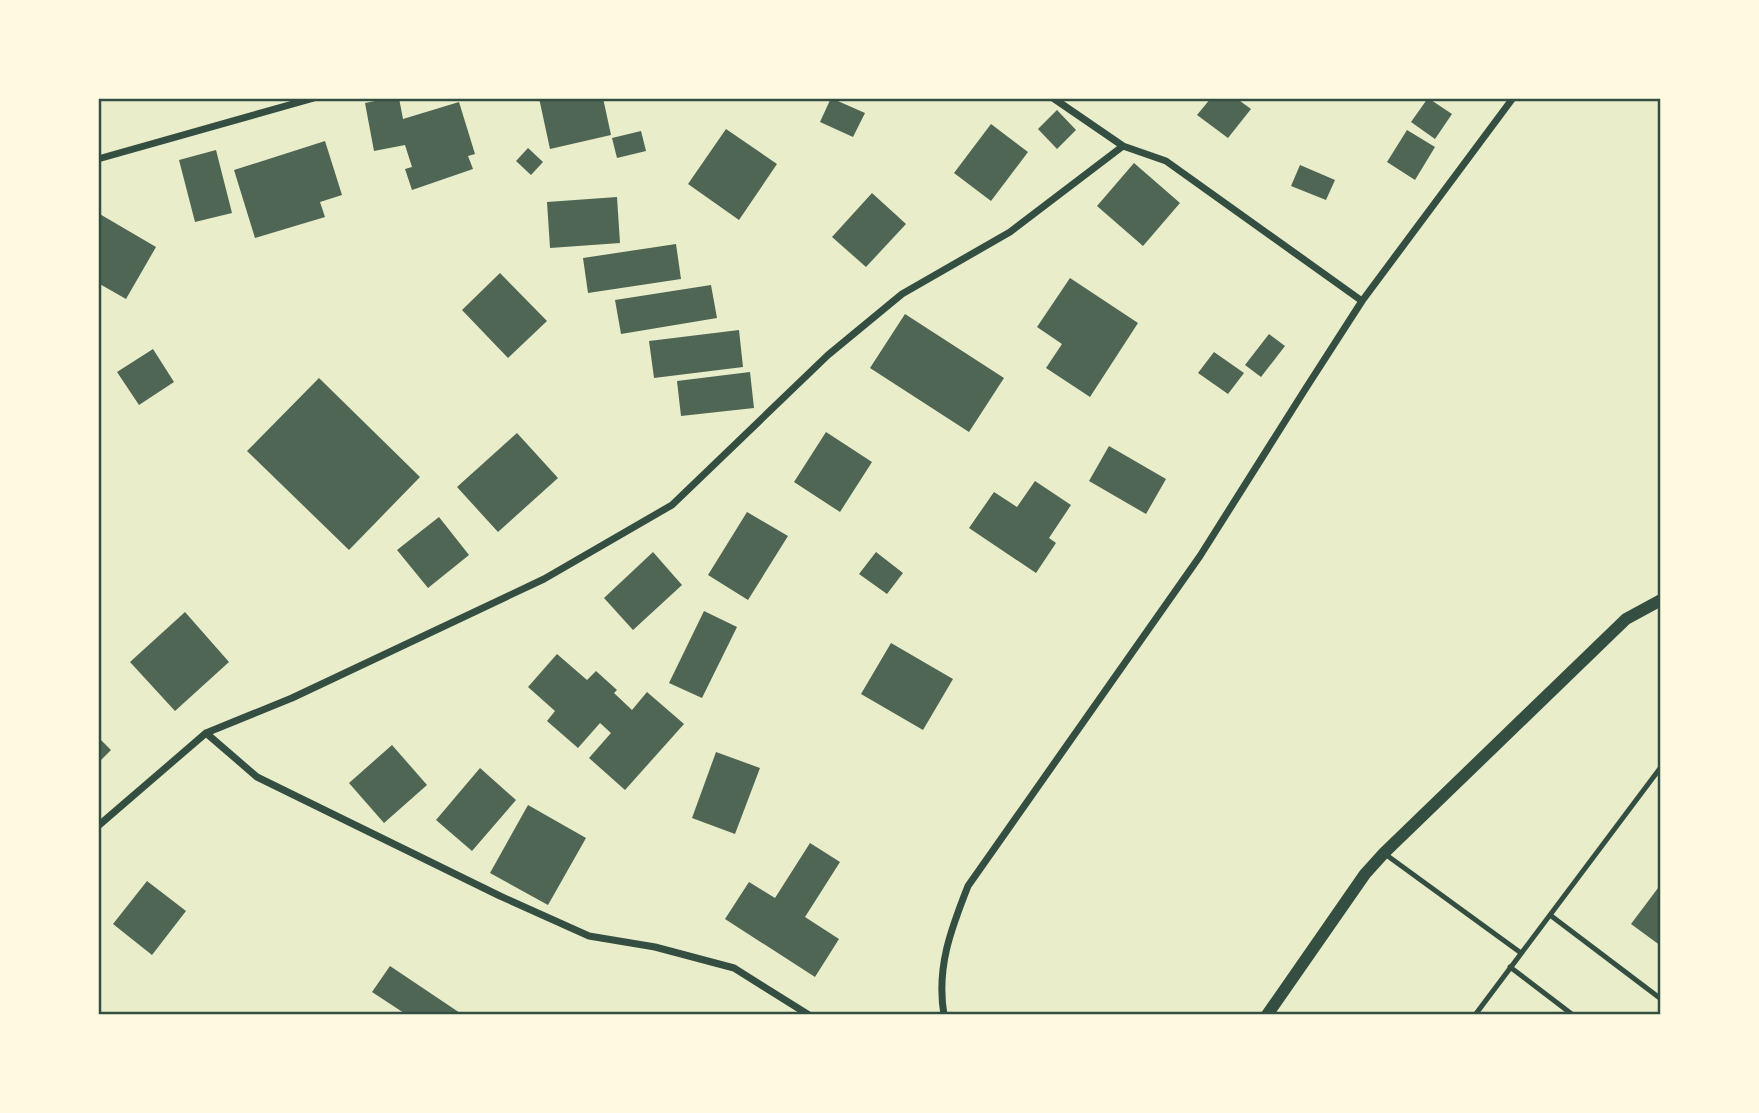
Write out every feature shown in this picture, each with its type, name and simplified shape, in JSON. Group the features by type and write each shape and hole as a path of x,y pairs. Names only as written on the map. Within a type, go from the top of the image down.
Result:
{"street":[{"path":"98,159 314,98"},
{"path":"1053,98 1123,146 1166,161 1362,301"},
{"path":"944,1015 942,966 952,928 968,886 1200,556 1362,301 1513,98"},
{"path":"98,826 206,733 292,698 544,579 672,505 828,355 902,294 1010,232 1123,146"},
{"path":"1267,1015 1365,874 1384,853 1626,619 1661,600"},
{"path":"206,733 257,777 500,897 589,936 655,947 734,968 809,1015"}],"lane":[{"path":"1475,1015 1661,767"},
{"path":"1384,853 1521,953"},
{"path":"1550,915 1661,999"},
{"path":"1510,968 1573,1015"}],"building":[{"path":"399,98 403,119 459,102 475,154 468,156 473,169 412,190 405,169 412,167 405,145 374,151 365,103"},
{"path":"539,98 603,98 611,135 550,149"},
{"path":"831,98 865,113 853,137 820,122"},
{"path":"1211,98 1236,98 1251,109 1228,138 1197,115"},
{"path":"1428,98 1452,114 1435,139 1411,122"},
{"path":"1057,110 1076,130 1057,149 1038,129"},
{"path":"991,124 1028,152 991,201 954,173"},
{"path":"726,129 777,164 739,220 688,184"},
{"path":"1407,130 1435,147 1415,180 1387,162"},
{"path":"641,131 646,151 617,158 612,138"},
{"path":"325,141 342,195 320,202 325,217 255,238 234,170"},
{"path":"528,148 543,162 531,175 516,161"},
{"path":"216,150 232,213 195,222 179,160"},
{"path":"1134,163 1180,203 1143,246 1097,206"},
{"path":"1300,165 1335,180 1326,200 1291,186"},
{"path":"872,193 906,224 866,267 832,237"},
{"path":"617,197 620,243 550,248 547,202"},
{"path":"98,213 156,247 126,299 98,283"},
{"path":"676,244 681,279 588,293 583,258"},
{"path":"500,273 547,321 508,358 462,310"},
{"path":"1070,278 1138,323 1090,397 1046,368 1062,344 1037,327"},
{"path":"711,285 717,318 621,334 615,300"},
{"path":"905,314 1004,378 969,432 870,368"},
{"path":"739,330 743,367 654,378 649,341"},
{"path":"1269,334 1285,346 1261,377 1245,365"},
{"path":"153,349 174,382 139,405 117,372"},
{"path":"1214,352 1244,373 1228,394 1198,373"},
{"path":"750,372 754,408 681,416 677,381"},
{"path":"319,378 420,477 349,550 247,451"},
{"path":"826,432 872,462 840,512 794,482"},
{"path":"517,433 558,478 498,532 457,487"},
{"path":"1109,446 1166,479 1146,514 1089,481"},
{"path":"1035,481 1071,505 1049,538 1056,543 1036,573 969,528 994,492 1017,507"},
{"path":"747,512 788,536 748,600 708,575"},
{"path":"439,517 469,555 428,588 397,550"},
{"path":"653,552 682,585 633,630 604,598"},
{"path":"876,552 903,573 887,594 859,574"},
{"path":"704,611 737,627 702,698 669,683"},
{"path":"185,612 229,662 175,711 130,662"},
{"path":"891,643 953,679 923,730 861,694"},
{"path":"557,654 587,680 596,671 617,690 614,693 632,710 647,692 684,724 625,790 589,758 611,733 600,723 578,748 547,721 555,711 528,687"},
{"path":"98,737 111,750 98,763"},
{"path":"392,745 427,785 384,823 349,783"},
{"path":"716,752 760,768 735,834 692,818"},
{"path":"480,768 516,800 472,851 436,820"},
{"path":"528,805 586,838 548,905 490,873"},
{"path":"810,843 840,862 805,917 839,939 815,977 725,919 749,882 775,898"},
{"path":"147,881 186,911 152,955 113,924"},
{"path":"1661,884 1661,946 1631,924"},
{"path":"390,966 463,1015 407,1015 372,992"}]}
